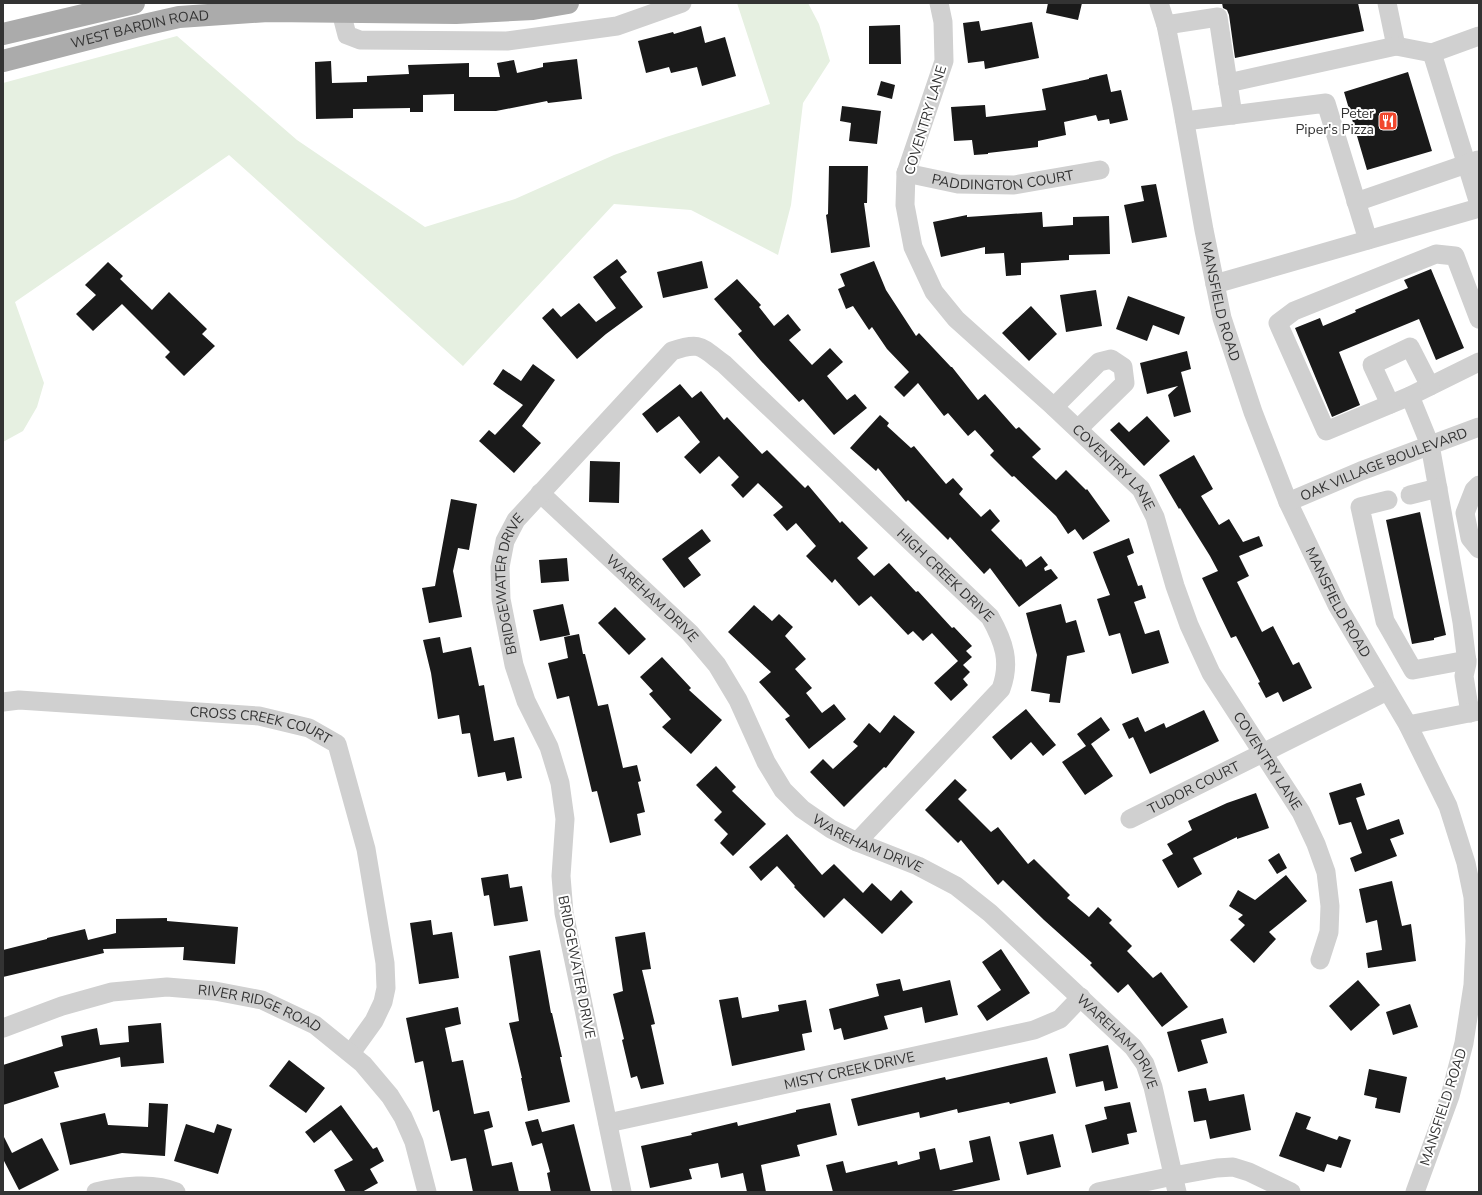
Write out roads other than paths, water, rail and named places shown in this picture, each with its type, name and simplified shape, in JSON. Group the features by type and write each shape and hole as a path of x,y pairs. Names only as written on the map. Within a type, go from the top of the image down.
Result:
{"main road":[{"name":"WEST BARDIN ROAD","path":"3,34 134,3"},
{"name":"WEST BARDIN ROAD","path":"3,61 135,26 228,9 268,11 456,13 533,9 568,3"}],"street":[{"path":"341,12 347,34 360,40 508,41 617,26 682,3"},
{"name":"COVENTRY LANE","path":"939,3 943,22 944,61 906,173 905,204 913,247 934,292 956,319 1078,429 1141,489 1155,518 1175,586 1189,626 1211,673 1301,812 1316,844 1326,872 1330,906 1329,932 1320,960"},
{"name":"MANSFIELD ROAD","path":"1159,3 1166,25 1222,318 1252,412 1288,502 1337,605 1408,725 1448,806 1472,862 1475,941 1470,1050 1450,1096 1415,1192"},
{"path":"1387,3 1396,46"},
{"path":"1166,25 1218,17 1233,115"},
{"path":"1228,83 1396,46 1432,52 1478,40"},
{"path":"1432,52 1473,162 1479,204"},
{"path":"1185,121 1326,103 1368,240"},
{"path":"1356,202 1473,162"},
{"name":"PADDINGTON COURT","path":"906,173 958,184 1014,185 1100,170"},
{"path":"1215,284 1479,208"},
{"path":"1479,319 1455,256 1436,254 1294,311 1278,323 1326,431 1410,396 1479,362"},
{"name":"BRIDGEWATER DRIVE","path":"622,1192 564,913 561,876 565,820 560,783 549,747 526,700 514,665 501,599 500,566 505,541 516,520 672,351 688,346"},
{"name":"HIGH CREEK DRIVE","path":"688,346 702,347 724,364 990,617 998,632 1007,662 1006,676 1001,689 857,842"},
{"path":"1390,404 1372,365 1410,347 1430,386"},
{"path":"1054,407 1099,362 1111,359 1123,367 1124,383 1078,429"},
{"path":"1408,725 1475,712 1464,676 1467,660 1462,622 1430,445 1410,396"},
{"name":"OAK VILLAGE BOULEVARD","path":"1288,502 1361,471 1479,427"},
{"path":"1479,485 1474,490 1465,513 1470,538 1479,549"},
{"path":"1410,495 1438,488"},
{"name":"WAREHAM DRIVE","path":"540,493 690,633 717,665 738,700 766,762 783,790 802,809 831,830 918,866 956,886 990,913 1133,1047 1145,1064 1153,1086 1175,1184"},
{"path":"1388,500 1360,507 1385,621 1413,670 1467,660"},
{"name":"TUDOR COURT","path":"1130,819 1387,691"},
{"name":"CROSS CREEK COURT","path":"3,702 19,700 259,716 309,728 337,744 366,850 385,963 386,988 383,1002 374,1021 351,1053"},
{"name":"RIVER RIDGE ROAD","path":"3,1028 62,1006 112,992 167,986 215,991 262,1000 315,1025 363,1064 390,1096 403,1117 414,1142 427,1192"},
{"name":"MISTY CREEK DRIVE","path":"608,1123 1034,1030 1060,1019 1081,998"},
{"path":"1098,1192 1175,1184 1217,1168 1233,1167 1249,1172 1292,1192"},
{"path":"96,1192 117,1187 162,1187 176,1192"}],"place":[{"name":"Peter Piper's Pizza","path":"1388,121"}]}
